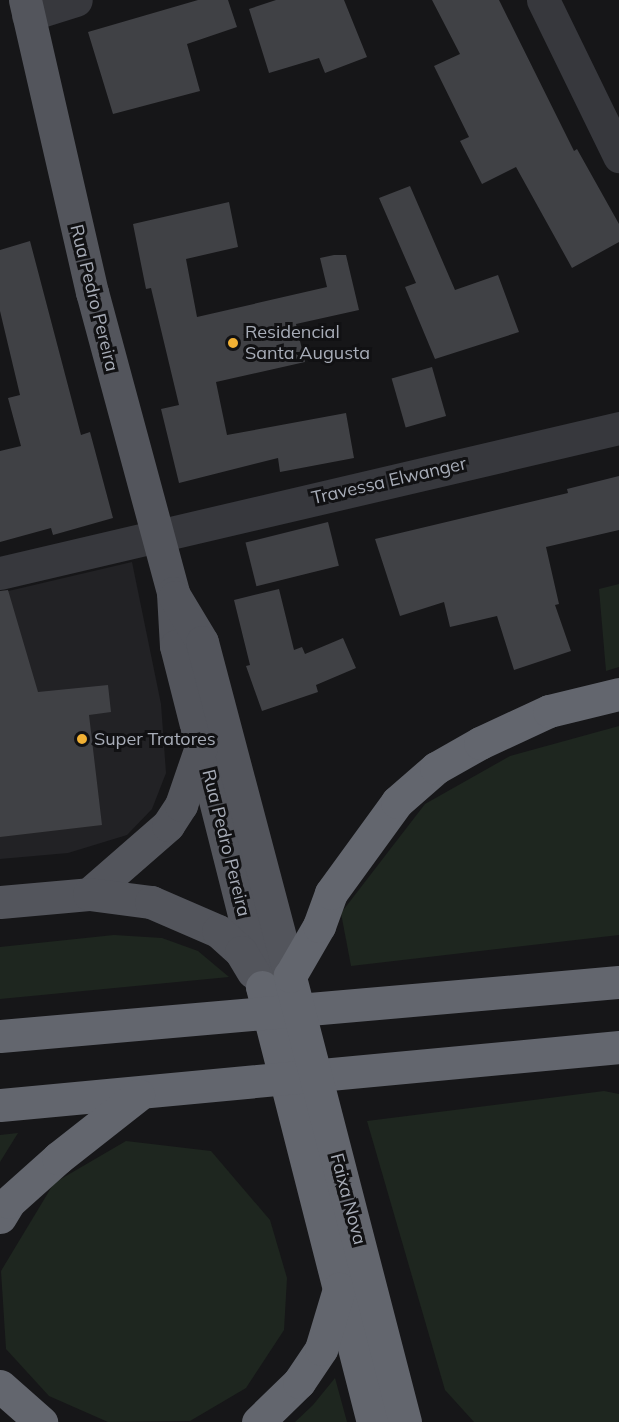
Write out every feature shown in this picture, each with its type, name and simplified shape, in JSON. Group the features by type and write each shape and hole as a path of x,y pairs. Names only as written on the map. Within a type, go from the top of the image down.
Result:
{"highway":[{"path":"276,982 319,926 330,893 397,802 436,768 480,743 549,711 619,694"},
{"name":"Faixa Nova","path":"276,982 339,1289 373,1422"},
{"name":"Faixa Nova","path":"276,982 402,1410"},
{"path":"0,1036 619,982"},
{"path":"0,1105 138,1095 619,1047"},
{"path":"0,1217 9,1202 58,1158 138,1095"},
{"path":"258,1422 299,1382 321,1349 339,1289"},
{"path":"0,1386 41,1422"},
{"path":"402,1410 432,1422"}],"main road":[{"name":"Rua Pedro Pereira","path":"27,8 94,302 173,593 176,646 201,747 276,982"},
{"name":"Rua Pedro Pereira","path":"173,593 202,642 276,982"},
{"path":"89,894 168,825 181,805 201,747"},
{"path":"0,902 89,894 151,902 194,918 218,931 276,982"}],"street":[{"path":"27,8 76,0"},
{"path":"543,0 619,156"},
{"name":"Travessa Elwanger","path":"0,573 158,534 619,428"}],"shaded area":[{"name":"Super Tratores","path":"132,562 161,704 166,773 152,809 127,835 68,853 0,859 0,593"},
{"path":"619,584 619,667 606,671 599,589"},
{"path":"619,726 619,935 351,966 341,913 425,804 510,756"},
{"path":"114,935 162,938 198,951 229,977 0,999 0,947"},
{"path":"604,1091 619,1094 619,1422 474,1422 445,1390 367,1121"},
{"path":"18,1133 0,1162 0,1135"},
{"path":"126,1141 211,1151 270,1220 287,1278 284,1330 246,1388 190,1421 108,1422 49,1396 6,1349 1,1271 54,1183"},
{"path":"335,1378 347,1422 295,1422 313,1405"}],"building":[{"path":"198,0 228,0 237,27 187,44 200,91 113,114 88,32"},
{"path":"276,0 344,0 367,57 325,73 319,58 269,73 249,9"},
{"path":"432,0 499,0 574,151 577,149 619,224 619,242 572,268 516,167 482,184 460,141 469,137 434,66 460,54"},
{"path":"410,186 455,290 498,275 519,332 435,359 405,287 416,283 379,198"},
{"path":"229,202 238,247 186,259 197,317 327,287 320,258 334,255 346,255 359,310 296,324 305,362 216,382 227,435 346,413 354,458 280,472 278,458 179,483 161,409 179,405 151,288 146,289 133,224"},
{"path":"30,241 81,435 90,432 113,518 53,535 51,528 0,542 0,451 21,446 8,398 20,395 0,311 0,250"},
{"path":"432,367 446,416 406,428 392,379"},
{"path":"619,476 619,530 546,547 559,604 555,605 571,651 514,670 497,616 450,627 444,602 400,616 375,539 568,493 567,489"},
{"path":"328,522 339,566 256,586 246,543"},
{"path":"279,589 294,650 302,647 305,654 343,638 356,668 316,685 318,692 262,711 246,666 250,665 234,600"},
{"path":"8,590 38,692 108,685 111,712 89,715 102,825 0,837 0,591"}],"place":[{"name":"Residencial Santa Augusta","path":"233,343"},
{"name":"Super Tratores","path":"82,739"}]}
